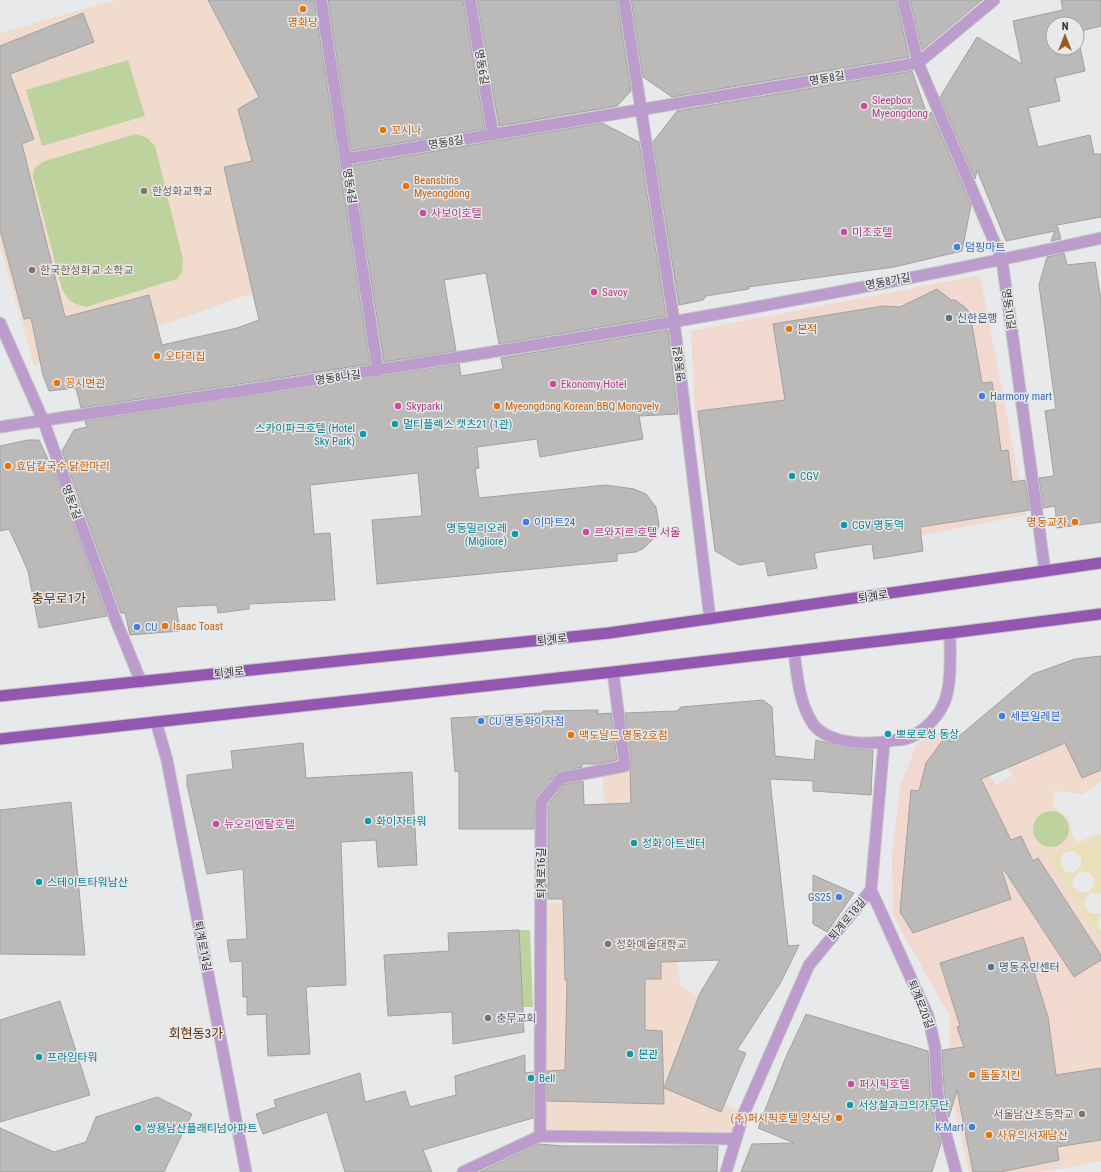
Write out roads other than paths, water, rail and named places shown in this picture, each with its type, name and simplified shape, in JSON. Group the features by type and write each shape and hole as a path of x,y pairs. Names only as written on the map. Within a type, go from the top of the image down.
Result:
{"main road":[{"name":"퇴계로","path":"0,696 601,634 1101,563"},
{"path":"0,739 613,672 1101,614"}],"street":[{"name":"명동4길","path":"321,0 378,371"},
{"name":"명동6길","path":"470,0 493,135"},
{"name":"명동8길","path":"624,0 674,321 710,619"},
{"name":"명동10길","path":"903,0 918,63 1002,260 1045,571"},
{"path":"918,63 994,0"},
{"name":"명동8길","path":"346,159 918,63"},
{"name":"명동8가길","path":"674,321 1002,260 1101,238"},
{"name":"명동8나길","path":"0,427 378,371 674,321"},
{"name":"명동2길","path":"0,323 43,420 115,618 142,682"},
{"path":"794,651 801,697 814,725 821,731 850,742 868,744 884,743 910,738 931,723 944,702 949,680 950,633"},
{"name":"퇴계로16길","path":"540,1136 541,802 561,778 625,766 613,672"},
{"name":"퇴계로14길","path":"156,722 167,760 246,1172"},
{"name":"퇴계로18길","path":"726,1172 744,1113 809,965 871,890 884,743"},
{"name":"퇴계로20길","path":"871,890 928,1016 935,1047 937,1090 941,1116 956,1172"},
{"path":"463,1172 540,1136 736,1139"}],"place":[{"name":"명화당","path":"303,9"},
{"name":"Sleepbox Myeongdong","path":"864,106"},
{"name":"꼬시나","path":"383,130"},
{"name":"Beansbins Myeongdong","path":"406,186"},
{"name":"한성화교학교","path":"144,191"},
{"name":"사보이호텔","path":"423,213"},
{"name":"미조호텔","path":"844,232"},
{"name":"덤핑마트","path":"957,247"},
{"name":"한국한성화교 소학교","path":"32,270"},
{"name":"Savoy","path":"594,292"},
{"name":"신한은행","path":"949,318"},
{"name":"본적","path":"789,329"},
{"name":"오다리집","path":"157,356"},
{"name":"꽁시면관","path":"57,383"},
{"name":"Ekonomy Hotel","path":"553,384"},
{"name":"Harmony mart","path":"982,396"},
{"name":"Skyparki","path":"398,406"},
{"name":"Myeongdong Korean BBQ Mongvely","path":"497,406"},
{"name":"멀티플렉스 캣츠21 (1관)","path":"395,424"},
{"name":"스카이파크호텔 (Hotel Sky Park)","path":"363,434"},
{"name":"효담칼국수 닭한마리","path":"8,466"},
{"name":"CGV","path":"792,476"},
{"name":"이마트24","path":"526,522"},
{"name":"명동교자","path":"1075,522"},
{"name":"CGV 명동역","path":"844,525"},
{"name":"르와지르 호텔 서울","path":"586,532"},
{"name":"명동밀리오레 (Migliore)","path":"515,534"},
{"name":"Isaac Toast","path":"165,626"},
{"name":"CU","path":"137,627"},
{"name":"세븐일레븐","path":"1002,716"},
{"name":"CU 명동화이자점","path":"481,721"},
{"name":"뽀로로성 동상","path":"888,734"},
{"name":"맥도날드 명동2호점","path":"571,735"},
{"name":"화이자타워","path":"368,821"},
{"name":"뉴오리엔탈호텔","path":"216,824"},
{"name":"정화 아트센터","path":"634,843"},
{"name":"스테이트타워남산","path":"39,882"},
{"name":"GS25","path":"839,897"},
{"name":"정화예술대학교","path":"608,944"},
{"name":"명동주민센터","path":"991,967"},
{"name":"충무교회","path":"488,1018"},
{"name":"본관","path":"630,1054"},
{"name":"프라임타워","path":"39,1057"},
{"name":"둘둘치킨","path":"972,1075"},
{"name":"Bell","path":"531,1078"},
{"name":"퍼시픽호텔","path":"851,1084"},
{"name":"서상철과그의가무단","path":"850,1105"},
{"name":"서울남산초등학교","path":"1082,1114"},
{"name":"(주)퍼시픽호텔 양식당","path":"839,1118"},
{"name":"K-Mart","path":"972,1127"},
{"name":"쌍용남산플래티넘아파트","path":"138,1128"},
{"name":"사유의서재남산","path":"989,1135"}],"district":[{"name":"충무로1가","path":"59,598"},
{"name":"회현동3가","path":"196,1033"}]}
